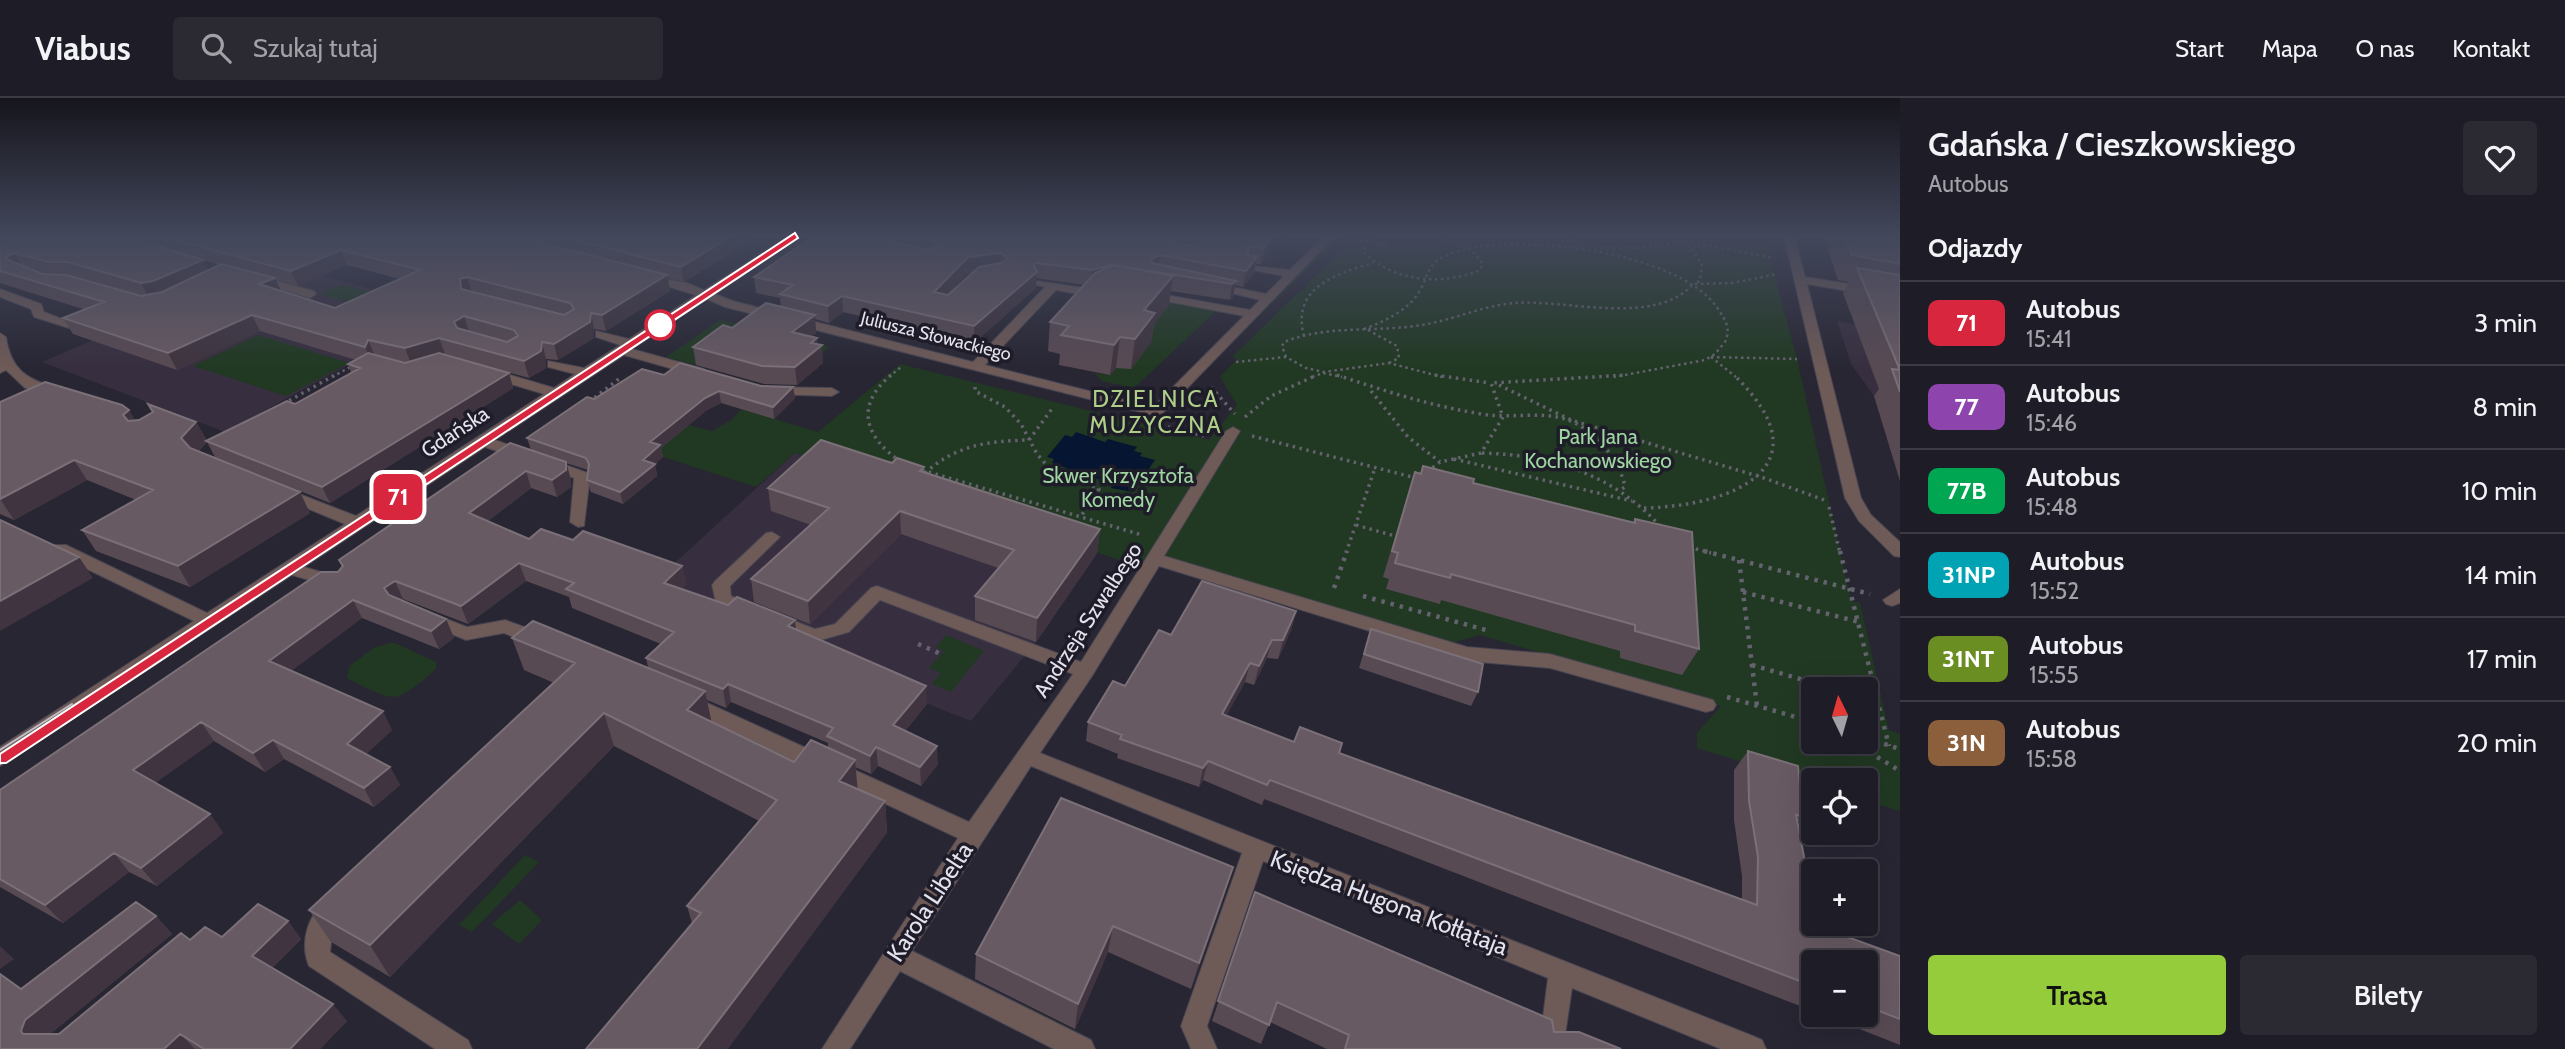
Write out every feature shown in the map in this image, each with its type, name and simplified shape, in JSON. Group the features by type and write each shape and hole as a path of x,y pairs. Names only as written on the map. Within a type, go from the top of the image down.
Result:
{"street":[{"path":"263,280 310,294"},
{"name":"Juliusza Słowackiego","path":"658,280 707,294 729,304 975,372 1156,412"},
{"name":"Gdańska","path":"0,758 728,280"},
{"path":"1156,412 1286,280"},
{"path":"1194,283 1268,298"},
{"path":"1799,283 1900,296"},
{"path":"1799,283 1900,303"},
{"path":"1799,283 1853,498 1865,518 1900,552"},
{"path":"975,372 1046,284 1094,293 1099,288 1110,287"},
{"path":"1137,292 1251,314"},
{"path":"0,293 37,307 38,314 69,324"},
{"path":"601,334 627,347 712,376"},
{"path":"0,337 1,365 30,385 66,395"},
{"path":"553,364 586,373"},
{"path":"479,370 556,393"},
{"path":"754,388 832,392"},
{"name":"Andrzeja Szwalbego","path":"1027,756 1085,671 1233,431"},
{"path":"482,442 582,476 578,522"},
{"path":"264,486 358,523"},
{"path":"772,537 721,585 722,599 814,636 842,628 877,592 1085,671"},
{"path":"47,543 178,604 207,621"},
{"path":"1160,551 1467,654 1550,661 1712,700"},
{"path":"289,568 340,584"},
{"path":"404,607 466,634 505,626 556,648"},
{"path":"671,695 974,835"},
{"name":"Karola Libelta","path":"835,1049 1027,756"},
{"name":"Księdza Hugona Kołłątaja","path":"1027,756 1753,1049"},
{"path":"1204,1049 1194,1026 1255,850"},
{"path":"345,898 326,917 316,939 318,957 459,1049"},
{"path":"896,956 1082,1049"},
{"path":"1551,1046 1562,971"}],"path":[{"path":"1304,336 1300,326 1301,309 1313,290 1327,280"},
{"path":"1364,328 1404,310 1415,298 1422,280"},
{"path":"1684,280 1716,303 1729,326 1728,339 1711,357"},
{"path":"1286,357 1282,346 1284,342 1304,336 1364,328 1415,326 1516,302 1605,307 1646,306 1683,296 1693,284 1700,280"},
{"path":"1693,284 1745,280"},
{"path":"1210,380 1214,393 1241,422 1266,400 1324,372 1389,363 1399,358 1397,346 1364,328"},
{"path":"1230,361 1286,357 1306,368 1371,390 1503,417 1569,420 1602,446 1619,467 1626,479 1626,487 1620,490"},
{"path":"1644,508 1686,506 1734,492 1766,469 1772,458 1769,424 1743,384 1711,357"},
{"path":"1389,363 1442,377 1491,383 1636,373 1711,357 1797,359"},
{"path":"897,360 909,363 902,365 880,384 869,399 867,411 882,448 906,465"},
{"path":"273,409 357,363"},
{"path":"975,372 975,391 1005,407 1021,424 1029,440 1050,468 1099,489 1081,517"},
{"path":"1491,383 1503,417"},
{"path":"1491,383 1569,420 1695,460 1758,474 1828,500"},
{"path":"1371,390 1408,437 1440,462"},
{"path":"921,477 953,450 987,443 1029,440 1059,400"},
{"path":"1156,412 1427,480"},
{"path":"1481,453 1503,417"},
{"path":"1420,478 1440,462 1481,453 1546,459 1580,470 1620,490 1644,508 1664,531"},
{"path":"1453,458 1636,502"},
{"path":"916,468 1081,517 1160,551"},
{"path":"1334,588 1374,468"},
{"path":"1355,524 1395,536"},
{"path":"1682,545 1896,598"},
{"path":"1739,560 1757,706"},
{"path":"1321,584 1348,591"},
{"path":"1851,589 1872,677"},
{"path":"1743,592 1858,622"},
{"path":"1361,595 1493,632"},
{"path":"918,644 941,654"},
{"path":"1752,665 1801,679"},
{"path":"1712,700 1757,706 1801,719"},
{"path":"1878,701 1889,746"},
{"path":"1878,742 1900,749"},
{"path":"1872,754 1900,771"}],"shaded area":[{"path":"232,280 340,280 456,313 357,360 225,432 42,362"},
{"path":"1837,321 1900,332 1900,481 1874,396 1851,364"},
{"path":"795,453 1097,553 1035,643 971,721 644,591"}],"green space":[{"path":"1290,280 1296,280 1220,354 1216,353"},
{"name":"Park Jana Kochanowskiego","path":"1311,280 1776,280 1797,359 1851,601 1860,603 1877,677 1801,677 1801,754 1878,754 1878,682 1889,730 1900,734 1900,811 1878,805 1878,768 1801,768 1801,780 1697,748 1697,733 1721,706 1480,635 1441,646 1156,560 1132,564 795,453 756,487 623,444 670,420 712,431 733,419 741,409 818,432 900,364 1209,440 1237,405 1220,377 1237,359 1232,357 1301,290 1305,290"},
{"path":"341,284 371,292 350,303 320,294"},
{"path":"1171,302 1217,310 1134,388 1102,381 1094,373 1110,375"},
{"path":"720,320 830,347 819,356 707,361 700,366 666,357"},
{"path":"258,335 349,363 286,396 193,366"},
{"path":"946,635 984,651 951,692 932,684 941,673 929,668 944,651 936,647"},
{"path":"395,643 436,662 436,669 411,690 394,697 376,692 347,678 349,666 374,648"},
{"path":"525,855 539,862 472,932 459,925"},
{"path":"520,900 542,920 519,944 492,924"}],"water":[{"path":"1076,432 1105,442 1108,439 1137,447 1134,451 1142,453 1140,456 1155,460 1133,492 1111,488 1114,484 1095,478 1091,482 1078,478 1080,473 1052,463 1054,459 1047,457 1065,435 1072,437"}],"building":[{"path":"31,280 85,280 141,296 162,292 186,280 269,280 259,284 335,308 397,280 460,280 461,289 564,315 574,309 570,303 480,280 658,280 602,315 591,313 590,322 554,344 542,342 541,351 524,361 439,338 405,348 368,340 365,347 252,315 168,353 63,318 104,302","holes":["464,316 514,330 518,336 507,342 457,328 454,322"]},
{"path":"132,280 154,280 153,281 141,283"},
{"path":"770,280 945,280 934,292 948,295 964,280 1027,280 974,326 842,296 828,306 780,294 793,285"},
{"path":"1088,280 1169,280 1144,310 1155,313 1135,339 1120,337 1114,345 1061,335 1069,326 1050,322"},
{"path":"1209,280 1236,281 1232,284"},
{"path":"1862,280 1900,280 1900,370"},
{"path":"766,303 815,315 792,332 817,338 811,343 822,345 795,367 762,366 693,347 723,325 732,328"},
{"path":"368,353 405,363 439,353 509,373 322,487 206,441 287,401 295,404 360,368 348,364"},
{"path":"680,363 761,386 793,387 773,407 719,391 705,398 650,442 660,445 643,460 655,464 620,492 587,480 589,464 586,458 527,438 587,397 594,399 642,369 664,375"},
{"path":"1892,369 1900,370 1900,392"},
{"path":"45,382 122,405 129,410 123,415 128,421 139,420 153,412 148,404 196,422 181,438 190,448 300,492 178,566 82,530 153,490 74,460 0,499 0,402"},
{"path":"821,440 892,463 897,458 924,467 920,471 1100,529 1037,618 975,596 1014,550 900,511 808,601 751,579 829,508 768,488"},
{"path":"510,443 566,462 566,470 552,480 526,471 469,513 529,539 541,529 573,540 583,531 682,566 664,583 728,605 737,597 795,620 788,626 926,686 893,725 937,746 920,767 876,747 870,756 827,736 833,728 728,684 723,689 646,658 674,632 566,589 574,583 519,563 461,606 395,581 384,588 389,595 446,619 431,631 353,600 269,661 383,711 347,744 390,767 364,788 273,740 253,753 201,722 133,770 210,814 141,868 114,853 45,905 0,879 0,790 321,572 338,572 343,566 339,560"},
{"path":"1423,466 1474,479 1473,483 1635,523 1635,519 1692,532 1699,649 1635,631 1635,625 1451,574 1450,578 1395,563 1398,553 1392,551 1415,472 1421,474"},
{"path":"0,520 79,557 0,601"},
{"path":"1202,581 1296,611 1283,640 1272,640 1259,666 1250,663 1222,714 1294,742 1300,727 1342,743 1339,753 1757,905 1758,857 1749,801 1748,751 1798,766 1801,816 1796,815 1804,859 1801,859 1801,936 1845,936 1900,956 1900,1019 1878,1011 1878,950 1801,950 1801,981 1270,780 1267,785 1208,761 1203,768 1120,739 1122,735 1088,722 1113,681 1125,686 1159,630 1171,635"},
{"path":"533,621 705,691 687,710 794,762 811,740 855,760 839,781 885,801 697,1049 586,1049 701,913 687,906 777,800 604,713 370,945 309,910 575,663 512,638"},
{"path":"1371,629 1483,664 1478,692 1364,654"},
{"path":"1061,798 1233,867 1199,963 1113,926 1078,1004 976,954"},
{"path":"1255,892 1552,1020 1554,1032 1579,1032 1621,1049 1345,1049 1349,1035 1277,1002 1269,1025 1218,1001"},
{"path":"136,902 156,916 25,1020 21,1031 23,1034 59,1034 181,933 190,940 205,927 222,937 258,904 288,921 252,956 333,1004 290,1049 204,1049 180,1034 164,1049 0,1049 0,974 21,989"}],"tram line":[{"path":"0,764 733,280"},
{"path":"0,750 72,704"}],"bus line":[{"name":"71","path":"0,758 727,280"}],"district":[{"name":"DZIELNICA MUZYCZNA","path":"1156,412"}],"park label":[{"name":"Skwer Krzysztofa Komedy","path":"1118,488"}]}
